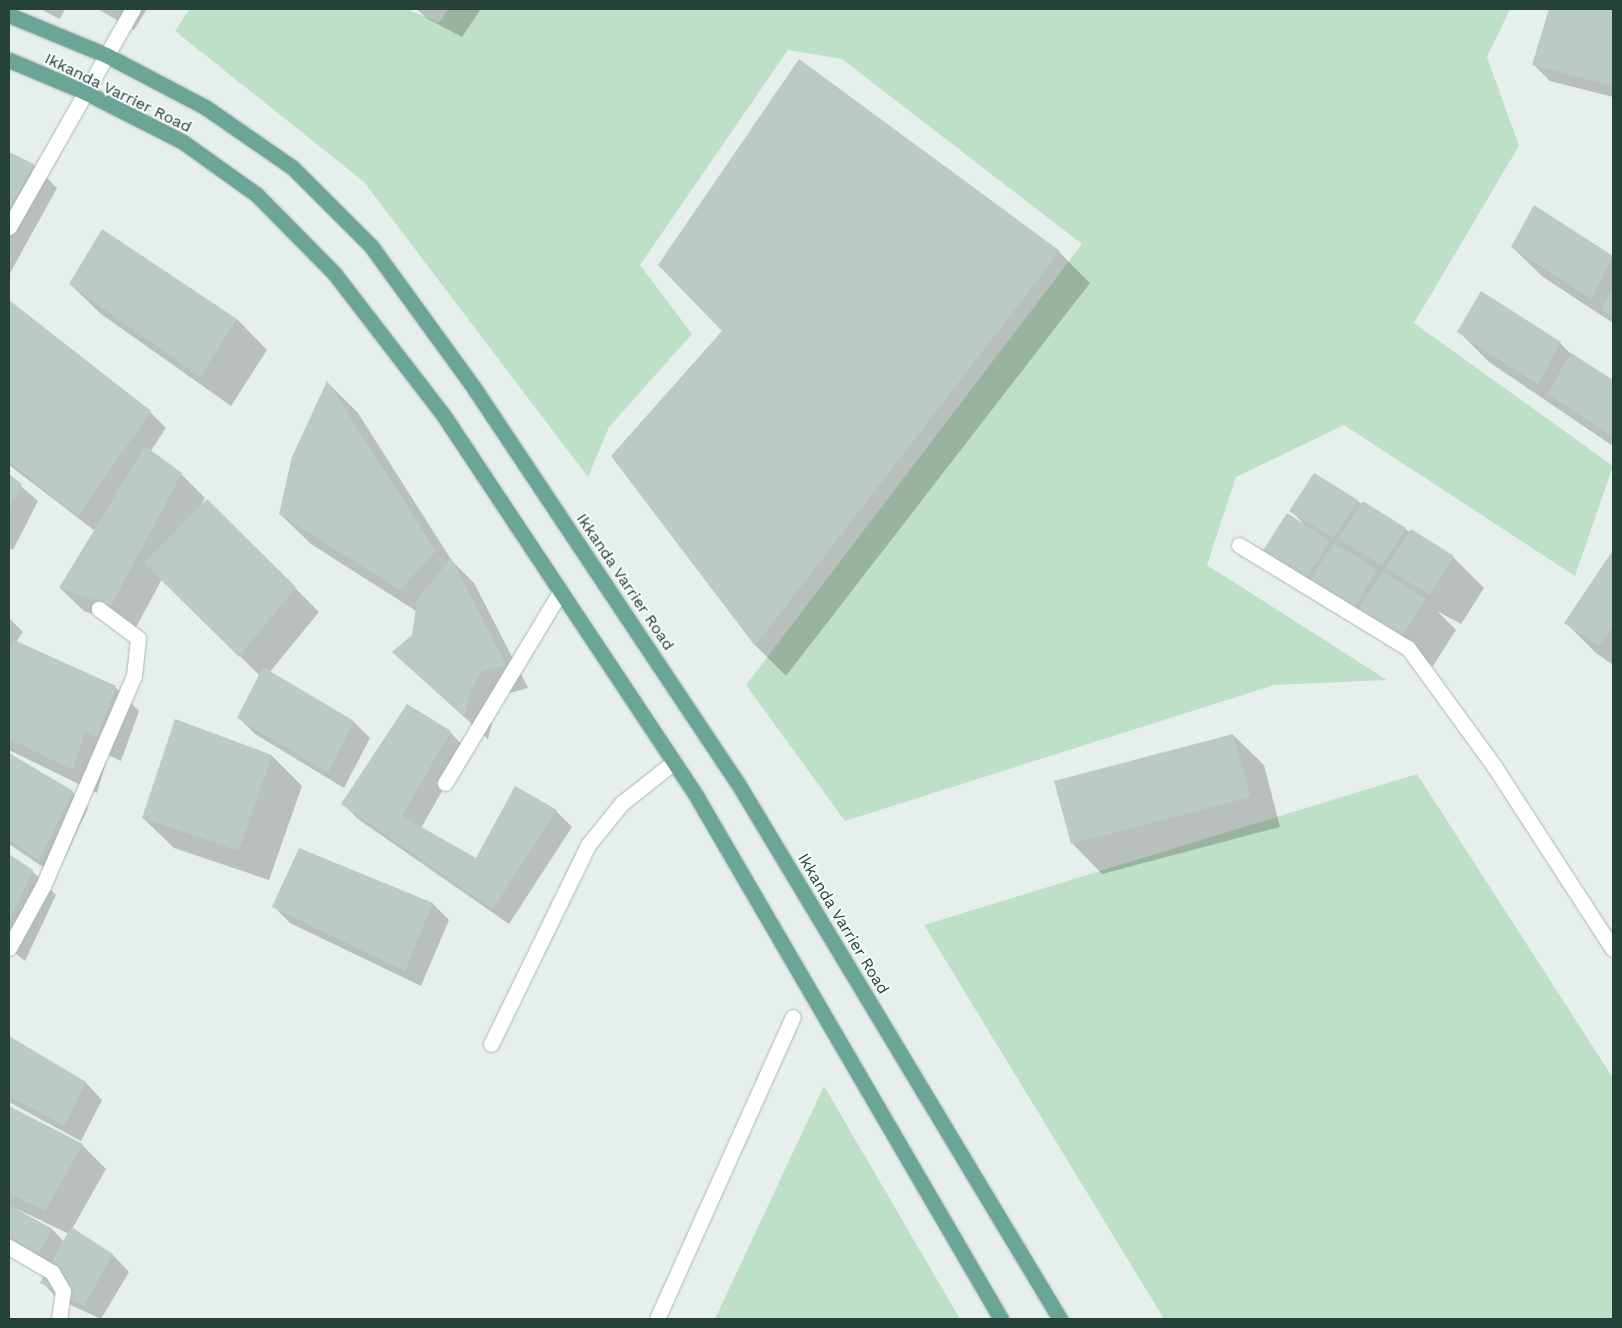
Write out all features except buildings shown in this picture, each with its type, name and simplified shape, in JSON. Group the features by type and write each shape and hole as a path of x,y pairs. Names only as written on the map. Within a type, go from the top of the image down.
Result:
{"main road":[{"name":"Ikkanda Varrier Road","path":"9,16 106,55 205,107 293,168 371,246 474,388 737,782 1060,1319"},
{"name":"Ikkanda Varrier Road","path":"9,60 85,92 183,142 257,195 334,273 442,413 674,762 1001,1319"}],"street":[{"path":"9,227 133,9"},
{"path":"1238,545 1408,648 1494,766 1613,949"},
{"path":"444,783 560,592"},
{"path":"9,948 43,886 134,676 138,638 99,609"},
{"path":"491,1044 588,845 622,803 674,762"},
{"path":"657,1319 793,1017"},
{"path":"9,1246 52,1272 63,1291 59,1319"}],"green space":[{"path":"190,9 407,9 439,23 448,9 1510,9 1487,57 1519,146 1414,323 1613,466 1575,576 1344,425 1236,477 1207,565 1387,680 1274,685 845,821 746,685 1082,244 842,59 788,50 640,265 692,334 609,427 588,477 364,182 175,31"},
{"path":"1417,774 1613,1078 1613,1319 1164,1319 924,925"},
{"path":"824,1086 960,1319 715,1319"}]}
